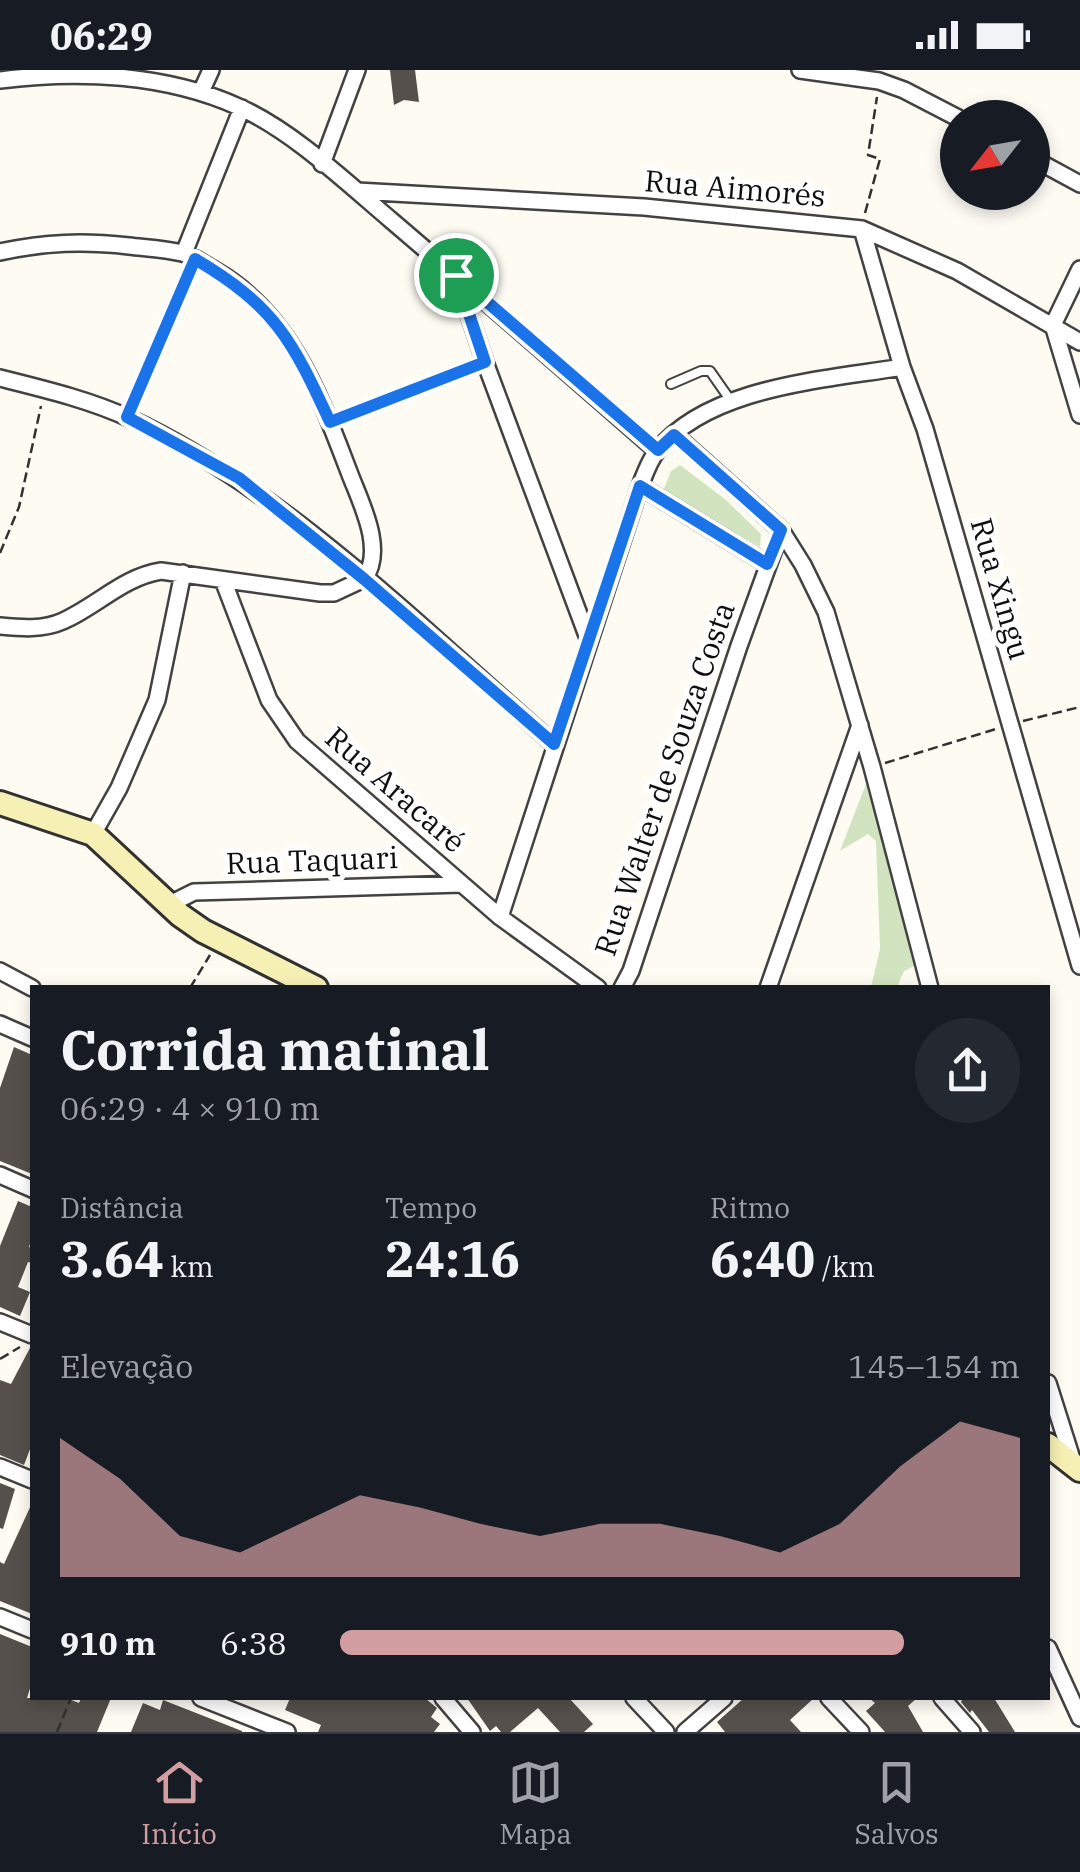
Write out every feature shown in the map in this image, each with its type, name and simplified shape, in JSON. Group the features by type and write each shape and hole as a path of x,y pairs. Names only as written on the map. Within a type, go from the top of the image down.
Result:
{"main road":[{"path":"0,802 93,834 168,905 220,940 310,985"},
{"path":"1050,1447 1077,1468"}],"street":[{"path":"202,92 212,70"},
{"path":"322,164 357,70"},
{"path":"811,71 879,81 940,109"},
{"path":"0,80 112,75 202,92 242,108 357,192 658,450"},
{"path":"190,256 242,108"},
{"path":"1050,168 1080,184"},
{"name":"Rua Aimorés","path":"357,192 644,207 862,229 957,271 1080,342"},
{"name":"Rua Xingu","path":"862,229 902,368 925,429 1080,966"},
{"path":"0,252 79,240 190,256 232,280 261,304 285,334 330,422 370,536 372,562 364,579 334,593 183,573 141,574 60,623 27,629 0,626"},
{"path":"1080,269 1053,325 1080,415"},
{"path":"456,275 589,640"},
{"path":"500,916 640,486 658,450 700,416 731,402 792,385 902,368"},
{"path":"0,378 127,417 239,478 364,579 554,744"},
{"path":"674,435 781,530 826,612 929,985"},
{"path":"640,486 767,564"},
{"name":"Rua Walter de Souza Costa","path":"624,985 781,530"},
{"path":"93,834 119,788 157,700 183,573"},
{"name":"Rua Aracaré","path":"223,580 269,700 297,741 461,884 594,985"},
{"path":"769,985 860,725"},
{"name":"Rua Taquari","path":"168,905 194,892 461,884"},
{"path":"0,971 30,987"},
{"path":"0,1024 30,1037"},
{"path":"0,1175 30,1188"},
{"path":"0,1322 30,1339"},
{"path":"1050,1389 1077,1468"},
{"path":"0,1467 30,1479"},
{"path":"0,1617 30,1629"},
{"path":"1050,1652 1080,1718"},
{"path":"206,1700 287,1732"},
{"path":"445,1700 472,1732"},
{"path":"636,1700 666,1732"},
{"path":"685,1732 722,1700"},
{"path":"832,1700 861,1732"},
{"path":"944,1700 972,1732"}],"lane":[{"path":"330,422 485,362"},
{"path":"671,384 710,371 731,402"}],"path":[{"path":"862,229 880,159 868,156 879,81"},
{"path":"127,417 190,256"},
{"path":"0,553 19,507 44,390"},
{"path":"872,767 1080,707"},
{"path":"192,985 220,940"},
{"path":"0,1359 30,1339"},
{"path":"58,1732 70,1700"}],"green space":[{"path":"680,465 726,500 761,534 760,547 663,491 671,471"},
{"path":"866,784 916,965 904,971 898,985 871,985 880,949 876,841 868,834 840,851"}],"building":[{"path":"390,70 415,70 419,102 404,100 394,105"},
{"path":"14,1047 30,1054 30,1173 0,1161 0,1088"},
{"path":"18,1201 30,1206 30,1262 18,1287 30,1292 20,1316 0,1307 0,1246"},
{"path":"30,1348 30,1449 24,1465 0,1455 0,1380 11,1384"},
{"path":"0,1483 15,1489 3,1529 0,1528"},
{"path":"30,1507 30,1613 0,1601 0,1562 4,1564"},
{"path":"0,1634 30,1646 30,1700 110,1700 97,1732 0,1732"},
{"path":"163,1700 242,1732 131,1732 143,1703 160,1710"},
{"path":"289,1700 427,1700 437,1708 431,1717 440,1724 434,1732 318,1732 321,1725 285,1710"},
{"path":"468,1700 571,1700 593,1724 584,1732 560,1732 538,1708 510,1732 501,1732 496,1726 490,1731"},
{"path":"742,1700 812,1700 790,1720 801,1732 725,1732 717,1722"},
{"path":"871,1700 915,1700 908,1706 923,1732 885,1732 866,1711 875,1703"},
{"path":"995,1700 1015,1732 989,1732 961,1702"}],"route":[{"path":"195,259 232,280 261,304 285,334 330,422 485,362 456,275 658,450 674,435 781,530 767,564 640,486 554,744 364,579 239,478 127,417 195,259"}]}
